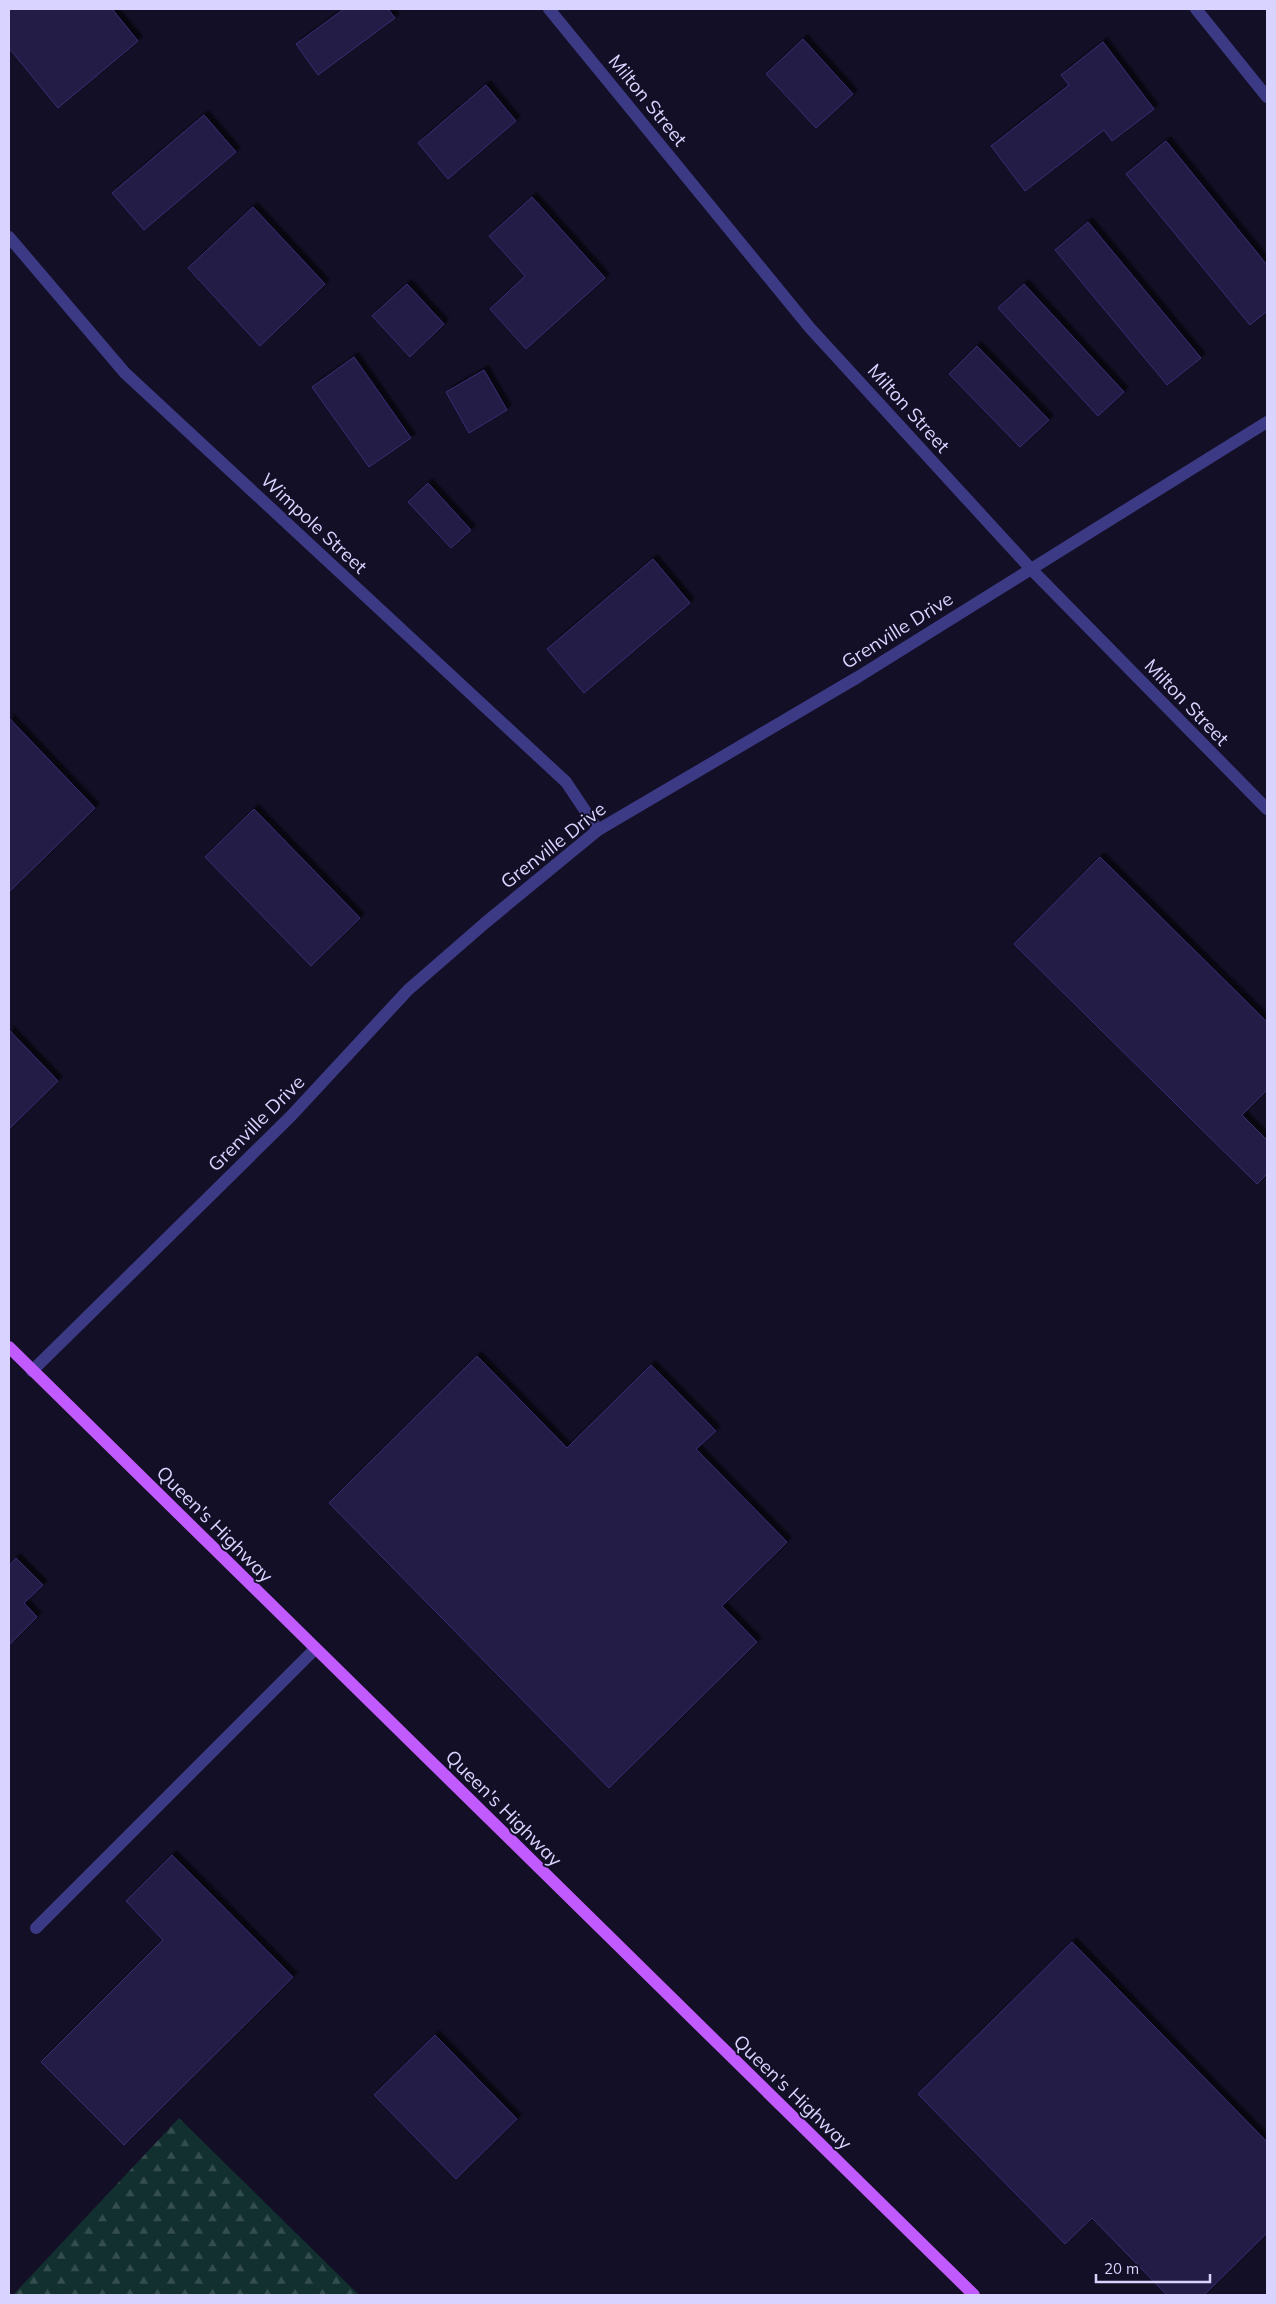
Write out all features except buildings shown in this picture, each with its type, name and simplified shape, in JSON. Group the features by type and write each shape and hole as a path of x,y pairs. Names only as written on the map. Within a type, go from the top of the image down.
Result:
{"main road":[{"name":"Queen's Highway","path":"9,1347 974,2295"}],"street":[{"name":"Milton Street","path":"549,9 810,328 1030,568 1267,809"},
{"path":"1196,9 1267,97"},
{"name":"Wimpole Street","path":"9,237 125,373 566,782 598,830"},
{"name":"Grenville Drive","path":"32,1371 291,1116 408,990 485,923 598,830 858,677 1267,422"},
{"path":"36,1928 315,1649"}],"green space":[{"path":"179,2118 359,2295 13,2295"}]}
